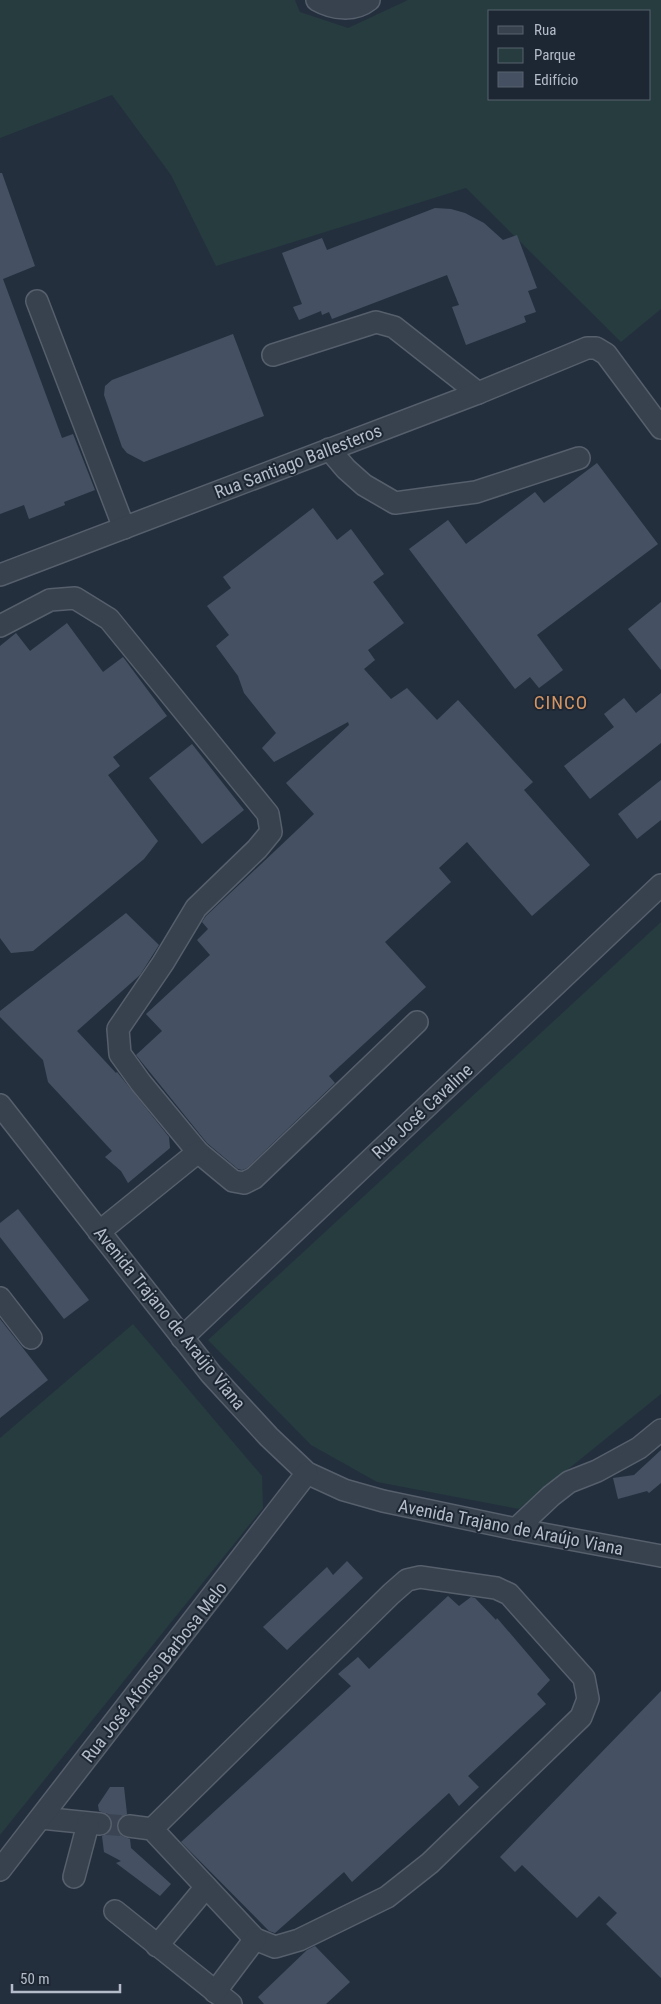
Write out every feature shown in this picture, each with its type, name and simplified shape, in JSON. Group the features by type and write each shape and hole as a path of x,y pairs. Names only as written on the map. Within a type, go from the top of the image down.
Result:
{"street":[{"path":"317,0 338,9 363,5 369,0"},
{"path":"37,301 124,528"},
{"path":"273,355 376,322 394,327 478,393"},
{"name":"Rua Santiago Ballesteros","path":"0,575 478,393 587,348 596,348 606,354 661,428"},
{"path":"330,449 346,469 364,486 395,503 476,492 579,458"},
{"path":"0,626 50,600 75,598 109,619 268,814 271,832 257,849 196,908 163,963 118,1029 120,1054 198,1152 233,1181 244,1184 254,1178 417,1022"},
{"name":"Rua José Cavaline","path":"182,1338 661,885"},
{"name":"Avenida Trajano de Araújo Viana","path":"0,1105 211,1374 269,1437 306,1473 344,1490 383,1501 516,1530 661,1556"},
{"path":"99,1232 198,1152"},
{"path":"0,1298 31,1338"},
{"path":"516,1530 551,1496 569,1482 597,1471 639,1448 661,1430"},
{"name":"Rua José Afonso Barbosa Melo","path":"0,1870 306,1473"},
{"path":"129,1826 152,1829 255,1939 275,1948 300,1940 387,1897 430,1863 581,1717 588,1699 584,1678 509,1594 496,1588 420,1577 408,1580 390,1594 152,1829"},
{"path":"41,1818 94,1824 74,1877"},
{"path":"157,1946 206,1887"},
{"path":"115,1911 223,1998 255,1939"}],"green space":[{"path":"0,0 295,0 300,12 348,28 408,0 661,0 661,309 621,342 466,188 216,266 171,175 112,95 0,138"},
{"path":"661,922 661,1394 519,1509 377,1482 311,1445 208,1340"},
{"path":"133,1324 262,1476 263,1508 0,1835 0,1438"}],"building":[{"path":"0,173 2,173 35,266 3,279 62,438 73,434 95,490 64,502 65,505 29,519 24,505 0,514"},
{"path":"435,208 451,209 465,213 484,223 503,240 517,235 537,288 528,291 536,312 524,316 526,322 466,345 452,307 459,305 447,275 332,319 329,312 322,315 321,311 299,320 293,307 302,304 282,253 322,238 327,250"},
{"path":"233,334 264,416 144,462 127,453 122,447 104,395 105,386 112,380"},
{"path":"597,463 658,544 537,635 563,670 539,688 530,677 515,689 409,549 448,520 466,544 535,492 544,503"},
{"path":"313,508 337,540 351,529 384,574 373,582 404,623 368,650 375,660 364,669 391,699 407,688 437,720 458,700 533,782 524,790 590,865 532,916 467,842 439,868 451,882 385,942 426,987 329,1076 335,1083 247,1168 242,1170 238,1169 207,1143 136,1055 162,1031 146,1014 210,955 197,940 208,929 202,922 206,916 314,814 286,783 349,725 348,722 274,762 262,748 276,733 244,693 238,676 216,646 229,635 207,606 231,588 223,577"},
{"path":"661,602 661,670 628,629"},
{"path":"67,623 103,672 123,657 167,716 113,757 120,766 108,775 158,841 144,859 33,951 11,953 0,938 0,646 16,633 30,651"},
{"path":"661,693 661,743 590,799 564,766 614,727 604,714 624,698 636,713"},
{"path":"192,744 244,810 202,844 149,778"},
{"path":"661,780 661,820 637,839 618,814"},
{"path":"126,913 159,945 140,975 77,1031 117,1072 169,1137 170,1148 128,1183 121,1171 105,1157 112,1151 48,1082 43,1060 0,1017 0,1011"},
{"path":"18,1209 89,1300 64,1319 0,1237 0,1223"},
{"path":"0,1319 48,1380 0,1418"},
{"path":"661,1450 661,1483 649,1493 647,1491 618,1499 613,1478 634,1475"},
{"path":"347,1561 363,1578 287,1650 263,1627 327,1567 333,1575"},
{"path":"448,1596 459,1606 471,1597 475,1598 496,1620 497,1618 550,1680 537,1694 546,1704 468,1776 479,1787 459,1806 449,1793 352,1882 344,1872 275,1933 269,1931 181,1842 351,1686 338,1674 358,1657 369,1669"},
{"path":"661,1691 661,1978 606,1924 617,1913 599,1896 577,1918 522,1865 515,1872 500,1857"},
{"path":"110,1787 124,1787 127,1814 119,1819 118,1831 122,1836 130,1839 131,1848 171,1884 160,1896 116,1863 121,1861 104,1852 102,1836 110,1832 112,1825 111,1818 108,1814 99,1811 98,1805"},
{"path":"315,1946 350,1982 326,2004 264,2004 258,1997 307,1950"}],"tunnel":[{"path":"100,1824 129,1826"}],"district":[{"name":"CINCO","path":"561,702"}]}
